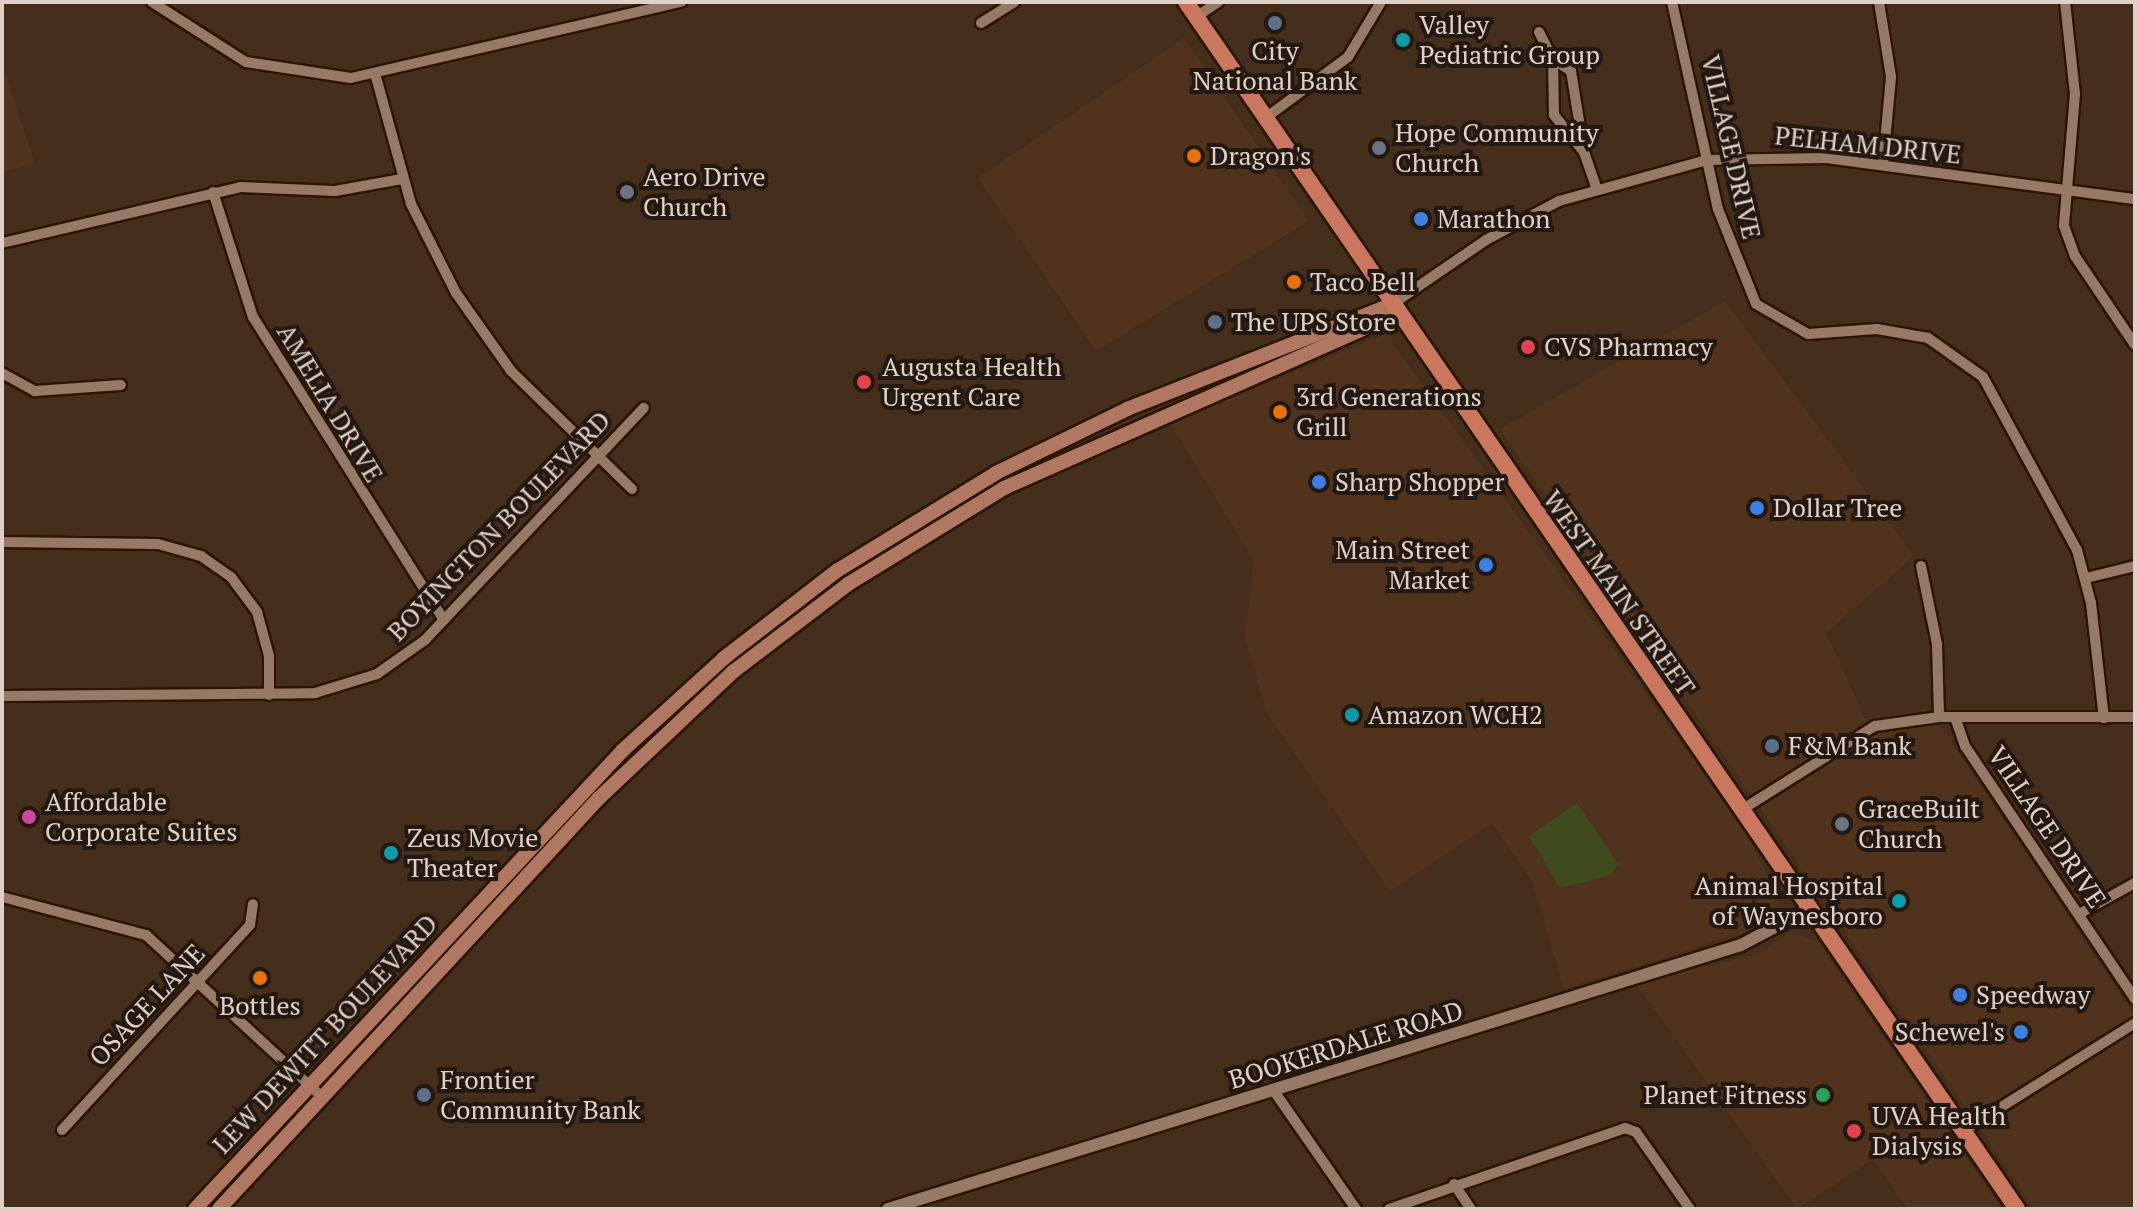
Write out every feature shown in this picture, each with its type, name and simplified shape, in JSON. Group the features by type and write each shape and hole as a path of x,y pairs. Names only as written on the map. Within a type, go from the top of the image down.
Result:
{"main road":[{"name":"WEST MAIN STREET","path":"1186,2 1391,305 1743,809 2017,1209"},
{"name":"LEW DEWITT BOULEVARD","path":"195,1209 623,750 724,658 838,570 982,481 1127,409 1391,305"},
{"name":"LEW DEWITT BOULEVARD","path":"219,1209 634,762 734,671 912,542 1132,425 1362,329 1391,305"}],"street":[{"path":"152,2 246,62 318,77 376,77 681,2"},
{"path":"981,23 1014,2"},
{"path":"1196,17 1218,2"},
{"path":"1264,119 1348,57 1381,2"},
{"name":"VILLAGE DRIVE","path":"1672,2 1707,160 1733,254 1756,304 1796,331 1909,332 1971,364 2051,491 2086,578 2104,718"},
{"path":"1879,2 1891,77 1883,164"},
{"path":"2065,2 2075,94 2064,226 2072,252 2135,345"},
{"path":"1539,32 1553,59 1554,115 1584,152"},
{"path":"1553,59 1571,71 1584,152 1596,187"},
{"path":"376,77 402,179 437,261 480,330 632,489"},
{"name":"PELHAM DRIVE","path":"1391,305 1495,233 1596,187 1707,160 1793,156 1883,164 2135,199"},
{"path":"2,243 213,192 259,186 359,190 402,179"},
{"name":"AMELIA DRIVE","path":"213,192 253,317 444,620"},
{"path":"2,373 35,391 121,385"},
{"name":"BOYINGTON BOULEVARD","path":"2,696 315,693 369,677 444,620 644,408"},
{"path":"2,542 158,544 201,556 231,577 257,612 269,656 269,695"},
{"path":"1921,566 1937,644 1939,717"},
{"path":"2086,578 2135,566"},
{"path":"1743,809 1857,733 1939,717 2135,717"},
{"name":"VILLAGE DRIVE","path":"1955,717 1965,746 2135,999"},
{"path":"623,750 634,762"},
{"path":"2079,914 2135,883"},
{"path":"2,897 132,928 200,981 323,1098"},
{"name":"OSAGE LANE","path":"62,1130 250,925 253,904"},
{"name":"BOOKERDALE ROAD","path":"888,1209 1750,942 1811,908"},
{"path":"1963,1131 2135,1023"},
{"path":"1274,1091 1356,1209"},
{"path":"1389,1209 1454,1184 1625,1128 1636,1132 1690,1209"},
{"path":"1454,1184 1471,1209"}],"shaded area":[{"path":"1184,38 1309,221 1096,351 978,178"},
{"path":"2,63 35,164 2,172"},
{"path":"1725,301 1914,556 1826,633 1865,718 1931,711 2135,1017 2135,1209 2035,1209 1500,429"},
{"path":"1386,334 1748,836 1782,908 1743,933 1564,989 1532,881 1492,823 1390,891 1266,712 1245,636 1254,561 1170,423"},
{"path":"1790,932 1817,941 2002,1209 1907,1209 1873,1159 1797,1209 1636,983 1758,954"}],"green space":[{"path":"1577,803 1618,864 1611,875 1560,888 1529,836"}],"place":[{"name":"City National Bank","path":"1275,23"},
{"name":"Valley Pediatric Group","path":"1403,40"},
{"name":"Hope Community Church","path":"1379,148"},
{"name":"Dragon's","path":"1194,156"},
{"name":"Aero Drive Church","path":"627,192"},
{"name":"Marathon","path":"1421,219"},
{"name":"Taco Bell","path":"1294,282"},
{"name":"The UPS Store","path":"1215,322"},
{"name":"CVS Pharmacy","path":"1528,347"},
{"name":"Augusta Health Urgent Care","path":"864,382"},
{"name":"3rd Generations Grill","path":"1280,412"},
{"name":"Sharp Shopper","path":"1319,482"},
{"name":"Dollar Tree","path":"1757,508"},
{"name":"Main Street Market","path":"1486,565"},
{"name":"Amazon WCH2","path":"1352,715"},
{"name":"F&M Bank","path":"1772,746"},
{"name":"Affordable Corporate Suites","path":"29,817"},
{"name":"GraceBuilt Church","path":"1842,824"},
{"name":"Zeus Movie Theater","path":"391,853"},
{"name":"Animal Hospital of Waynesboro","path":"1899,901"},
{"name":"Bottles","path":"260,978"},
{"name":"Speedway","path":"1960,995"},
{"name":"Schewel's","path":"2021,1032"},
{"name":"Frontier Community Bank","path":"424,1095"},
{"name":"Planet Fitness","path":"1823,1095"},
{"name":"UVA Health Dialysis","path":"1854,1131"}]}
